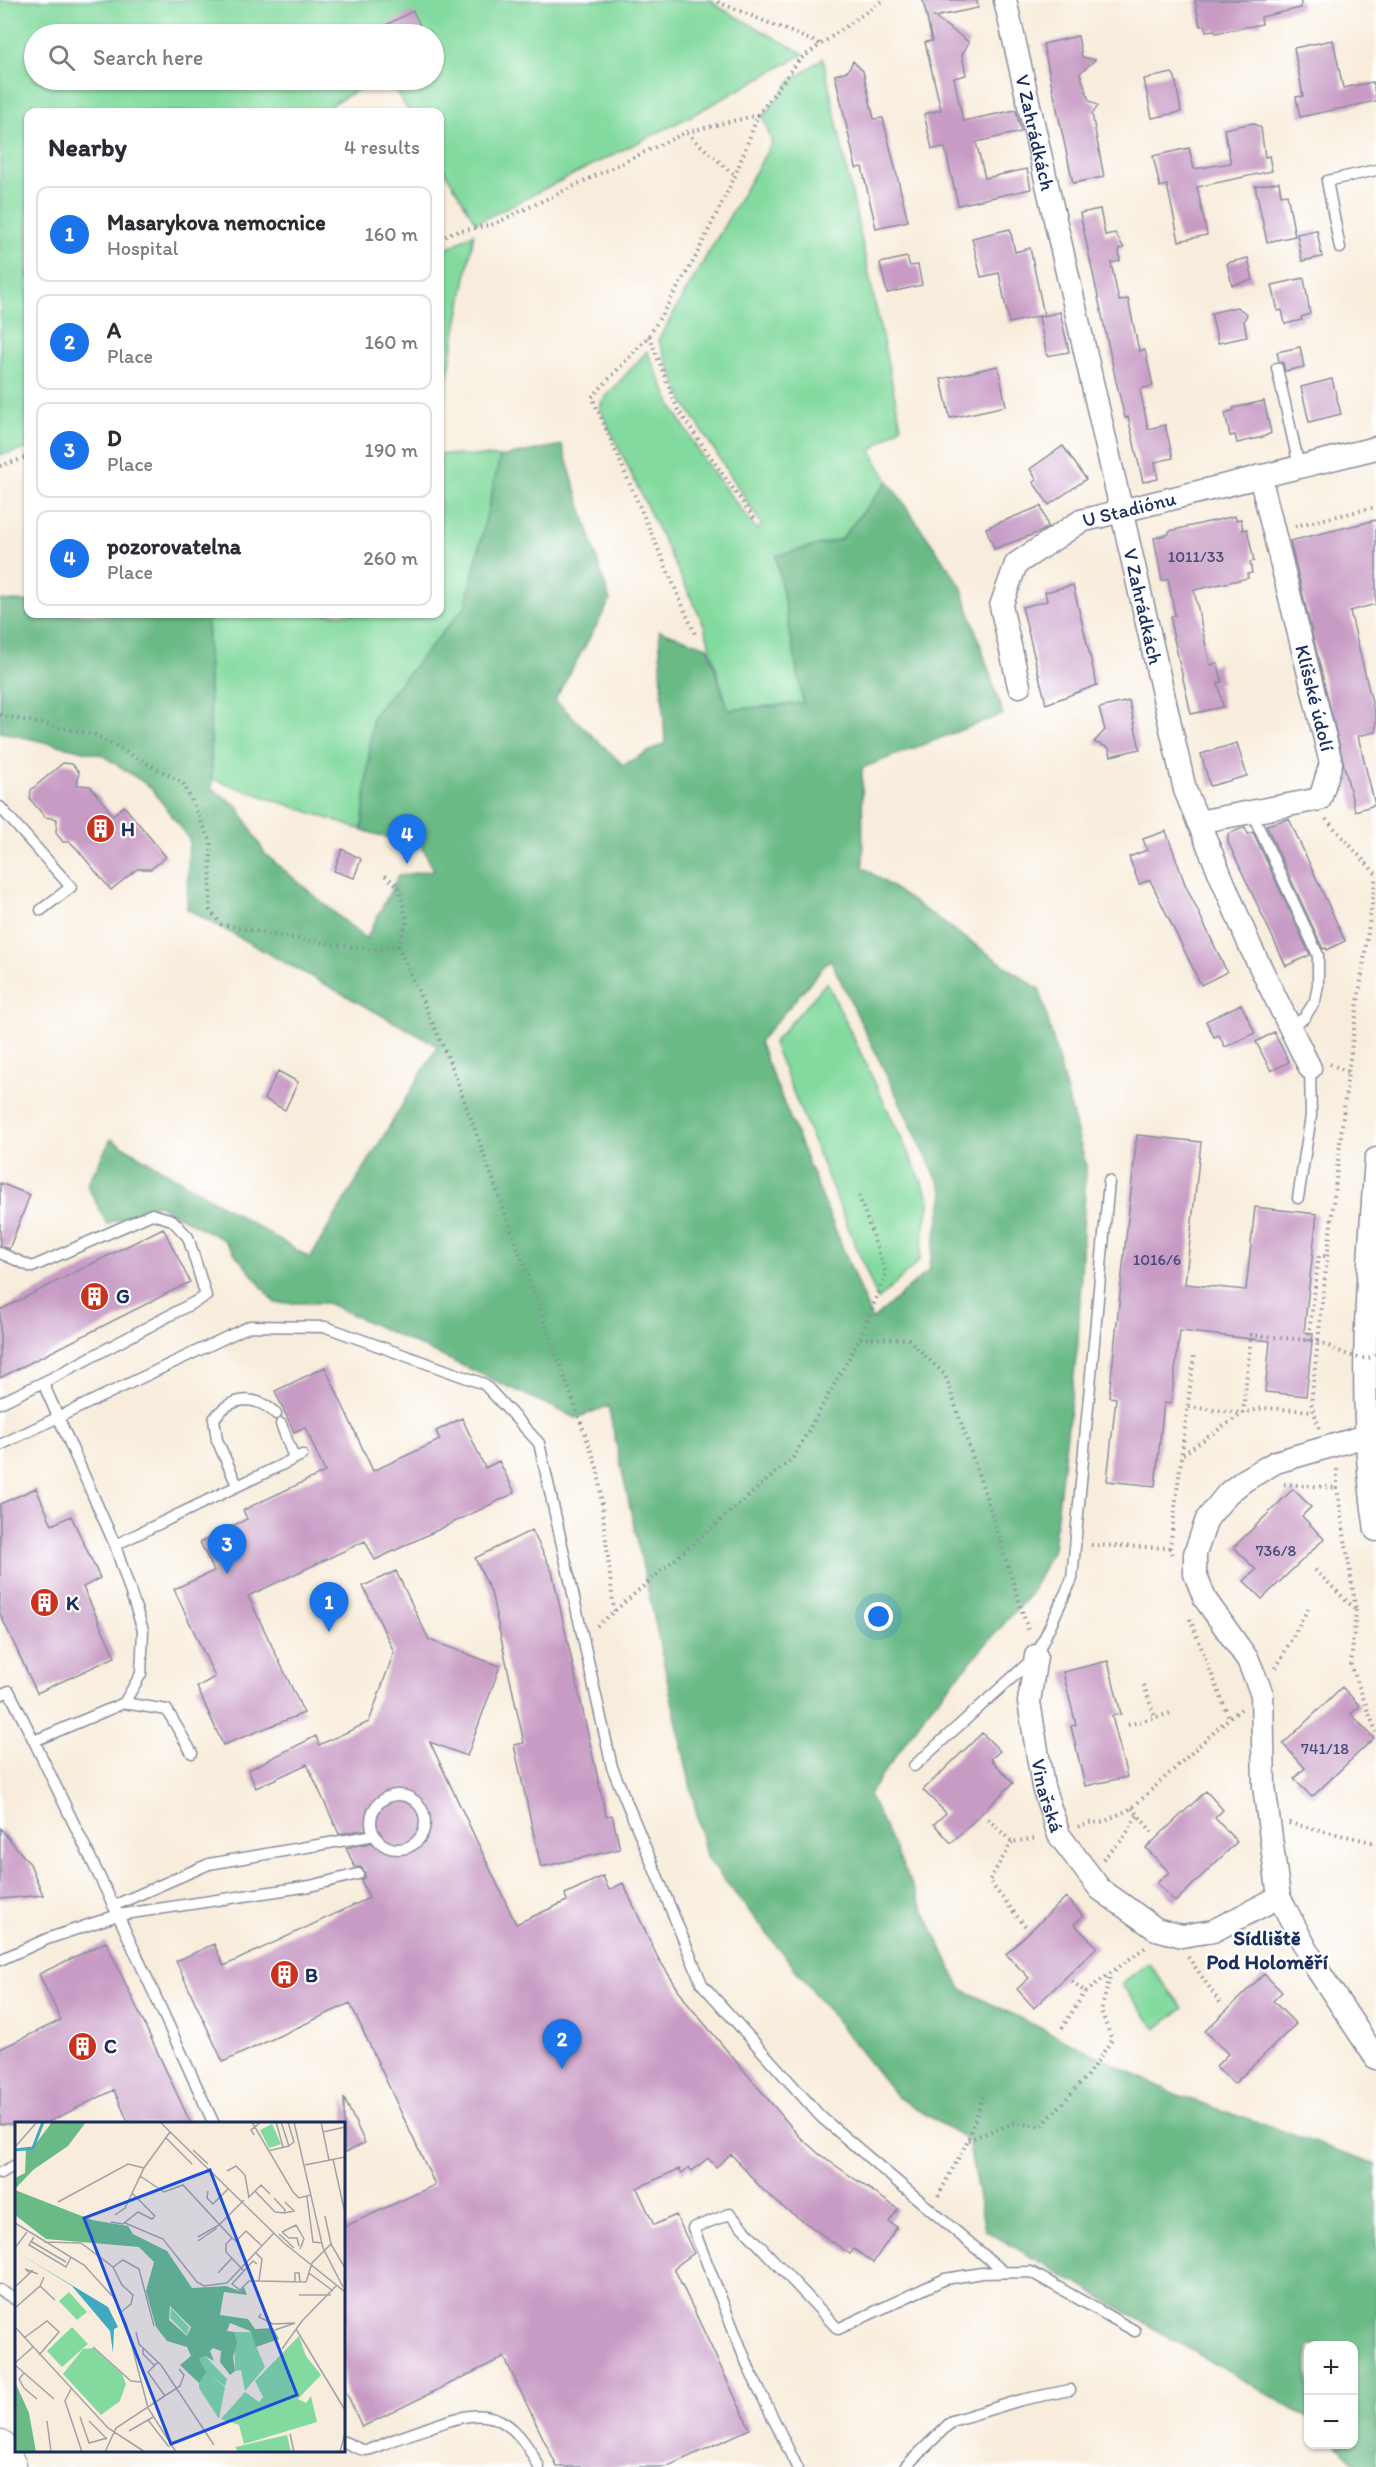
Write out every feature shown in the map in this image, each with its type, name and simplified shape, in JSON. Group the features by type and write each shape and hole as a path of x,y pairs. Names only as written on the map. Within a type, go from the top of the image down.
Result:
{"main road":[{"path":"0,2446 10,2467"}],"street":[{"name":"V Zahrádkách","path":"1005,0 1185,790 1250,946 1310,1068"},
{"name":"U Stadiónu","path":"1020,686 1000,606 1016,564 1081,521 1376,448"},
{"name":"Klíšské údolí","path":"1260,476 1331,763 1320,799 1310,801"},
{"path":"1198,822 1310,801"},
{"path":"1376,1159 1365,1320 1366,1436 1376,1530"},
{"path":"1366,1436 1276,1461 1252,1475 1228,1494 1207,1519 1195,1554 1195,1574 1205,1599 1248,1660 1262,1694 1264,1786 1279,1897 1317,1969 1376,2058"},
{"name":"Vinařská","path":"1036,1656 1029,1702 1043,1787 1059,1835 1100,1888 1156,1929 1169,1933"},
{"path":"1169,1933 1182,1936 1213,1931 1279,1897"}],"lane":[{"path":"1340,248 1327,181 1376,170"},
{"path":"1277,368 1299,466"},
{"path":"0,807 71,887 41,910"},
{"path":"1252,813 1318,955 1318,985 1315,1001 1304,1018 1290,1027"},
{"name":"V Zahrádkách","path":"1298,1198 1311,1116 1310,1068"},
{"name":"Vinařská","path":"1036,1656 1072,1579 1109,1181"},
{"path":"0,1253 32,1267 152,1214 172,1220 188,1237 206,1296 43,1383 0,1403"},
{"path":"0,1444 250,1326 326,1327 484,1384 539,1443 612,1767 702,1984 821,2117 1004,2272"},
{"path":"43,1383 115,1545 143,1630 141,1674 124,1703"},
{"path":"237,1485 217,1440 214,1419 221,1408 243,1399 257,1400 276,1414"},
{"path":"115,1545 298,1457 281,1424"},
{"path":"914,1766 1036,1656"},
{"path":"0,1695 9,1691 34,1741 213,2122"},
{"path":"34,1741 124,1703 167,1710 192,1753"},
{"path":"388,1797 407,1797 422,1810 423,1832 415,1844 401,1849 393,1848 380,1841 375,1835 372,1823 374,1811 388,1797"},
{"path":"0,1960 115,1910 209,1864 375,1835"},
{"path":"115,1910 310,1886 358,1874"},
{"path":"0,2173 15,2166"},
{"path":"797,2467 750,2371 693,2228 730,2214 838,2329 945,2279 982,2273 1031,2272 1135,2331"},
{"path":"0,2290 6,2296 15,2300"},
{"path":"905,2467 952,2421 1021,2400 1070,2390"},
{"path":"345,2442 365,2450 468,2415 491,2415 514,2429 527,2444 539,2467"}],"path":[{"path":"696,636 592,397 649,336 694,260 735,176 758,116 799,60 883,0"},
{"path":"718,2 821,44"},
{"path":"444,237 451,233 494,224 687,132 758,116"},
{"path":"687,132 735,176"},
{"path":"649,336 678,410 754,520"},
{"path":"0,466 24,458"},
{"path":"1274,531 1376,507"},
{"path":"0,715 95,735 183,783 211,842 210,910 221,924 284,937 376,950 398,946"},
{"path":"1310,801 1376,875 1348,1072 1311,1402 1330,1446 1356,1610 1351,1665 1376,1732"},
{"path":"382,873 399,887 407,921 398,946 453,1069 598,1470 614,1611"},
{"path":"582,1638 793,1458 860,1338 886,1274 860,1196"},
{"path":"1308,1341 1319,1256 1329,1256"},
{"path":"1243,1413 1251,1335 1318,1341 1352,1356 1372,1358 1376,1355"},
{"path":"860,1338 908,1339 945,1375 1036,1656"},
{"path":"1189,1407 1243,1413"},
{"path":"1183,1454 1243,1413 1263,1408 1314,1411"},
{"path":"1252,1475 1262,1484 1296,1484 1337,1488"},
{"path":"1075,1545 1170,1548"},
{"path":"1315,1570 1356,1610"},
{"path":"1012,1842 1059,1835 1088,1823 1103,1822 1132,1808 1229,1718 1262,1694 1310,1605"},
{"path":"1144,1685 1155,1718"},
{"path":"1128,1725 1171,1713"},
{"path":"1132,1808 1154,1834"},
{"path":"1089,1874 1122,1840 1138,1815"},
{"path":"1270,1818 1376,1843"},
{"path":"988,1819 1012,1842"},
{"path":"1012,1842 989,1881 1025,1926"},
{"path":"1062,2028 1084,1992 1169,1933 1221,2004"},
{"path":"968,2140 1014,2123 1042,2126 1086,2077 1112,2040 1101,2012 1111,1973"},
{"path":"1072,1980 1084,1992"},
{"path":"931,2211 968,2140 983,2096"}],"green space":[{"path":"0,0 712,0 717,6 804,54 687,118 476,223 444,170 444,108 406,108 395,90 444,90 444,24 24,24 24,90 357,90 331,105 331,108 24,108 24,450 0,455"},
{"path":"823,58 901,426 871,451 888,481 841,539 776,556 804,703 728,710 704,625 600,409 602,401 647,351 673,408 705,462 757,530 762,525 685,404 658,340 772,143 763,117 790,82"},
{"path":"474,233 444,396 444,251"},
{"path":"562,445 610,601 555,700 623,765 665,743 659,630 708,647 728,710 803,703 776,556 841,539 888,481 961,586 1003,714 862,768 863,867 1040,990 1086,1166 1078,1342 1053,1549 1030,1594 928,1710 869,1794 961,1989 1175,2094 1376,2164 1376,2467 1359,2467 1341,2449 1358,2449 1358,2341 1304,2341 1304,2416 985,2230 968,2140 897,2097 706,1857 608,1406 576,1418 327,1303 275,1303 224,1240 156,1204 107,1224 87,1185 111,1139 310,1258 438,1046 187,909 189,838 150,787 102,755 0,732 0,600 24,602 24,618 207,618 212,789 238,806 265,854 366,939 398,876 434,870 416,836 388,838 362,830 373,715 466,605 500,457","holes":["830,959 944,1193 929,1270 872,1320 759,1042"]},
{"path":"444,454 500,457 466,605 373,715 362,830 212,779 207,618 444,618"},
{"path":"827,982 930,1199 919,1261 878,1300 773,1043"},
{"path":"1148,1963 1183,2008 1156,2029 1121,1984"}],"building":[{"path":"923,0 977,0 978,8 934,17 969,42 962,55 966,75 954,78 963,121 1016,110 1021,132 976,142 985,178 1027,169 1031,189 958,205 945,148 932,149 924,114 941,110 925,42 932,41"},
{"path":"1195,0 1301,0 1301,8 1261,17 1262,24 1216,33 1215,30 1206,31 1205,25 1200,26"},
{"path":"413,11 419,24 388,24"},
{"path":"1078,36 1082,57 1095,60 1080,73 1089,100 1098,106 1092,114 1104,177 1073,183 1043,44"},
{"path":"1333,40 1343,88 1373,82 1376,101 1300,117 1296,97 1303,96 1294,48"},
{"path":"853,61 863,71 874,119 883,118 908,221 876,228 862,167 856,168 835,75 848,71"},
{"path":"1172,73 1175,77 1181,112 1152,118 1144,79"},
{"path":"1253,123 1261,128 1265,157 1269,156 1272,171 1197,187 1207,235 1179,241 1167,185 1160,187 1153,156 1189,148 1194,169 1231,163 1224,129"},
{"path":"1279,182 1281,195 1287,194 1295,236 1267,242 1255,186"},
{"path":"1100,209 1105,235 1115,233 1124,248 1119,249 1120,261 1111,263 1119,301 1128,299 1139,351 1145,350 1153,386 1140,389 1148,429 1165,425 1173,458 1155,462 1158,479 1143,482 1128,417 1125,418 1116,381 1080,213"},
{"path":"1010,229 1015,252 1030,248 1044,315 1009,323 999,273 981,277 972,238"},
{"path":"1317,230 1322,257 1302,261 1297,234"},
{"path":"907,257 910,266 918,265 922,285 887,293 880,263"},
{"path":"1248,258 1253,280 1232,285 1227,263"},
{"path":"1304,278 1310,314 1301,317 1302,320 1285,324 1282,310 1278,311 1272,285"},
{"path":"1237,307 1247,314 1244,321 1247,337 1218,343 1211,313"},
{"path":"1060,312 1069,352 1047,356 1039,317"},
{"path":"1300,347 1304,367 1285,371 1277,352"},
{"path":"998,366 1006,406 950,418 941,379"},
{"path":"1332,379 1341,414 1309,422 1301,387"},
{"path":"1264,401 1271,433 1237,443 1235,435 1230,436 1225,413 1234,410 1233,408"},
{"path":"1063,446 1086,479 1049,505 1033,482 1037,480 1030,469"},
{"path":"1041,506 1048,527 994,549 986,528"},
{"path":"1235,516 1236,520 1241,519 1243,530 1247,529 1254,561 1250,562 1252,573 1247,574 1248,578 1194,590 1210,665 1218,663 1222,682 1218,683 1223,707 1191,714 1172,630 1171,616 1175,615 1168,579 1162,581 1154,538 1169,534 1169,531"},
{"path":"1376,520 1376,604 1350,611 1376,719 1376,732 1358,736 1375,805 1355,811 1290,541"},
{"path":"1073,585 1097,685 1046,704 1022,607 1047,601 1045,592"},
{"path":"1129,701 1140,749 1111,756 1109,748 1094,742 1105,730 1099,708"},
{"path":"1237,743 1247,776 1210,786 1201,754"},
{"name":"H","path":"63,763 72,764 79,772 77,785 90,786 113,815 124,806 166,857 151,869 137,869 111,890 77,849 70,842 63,842 56,833 57,819 45,817 30,799 31,790"},
{"path":"1289,819 1345,941 1327,950 1323,949 1266,825"},
{"path":"1245,827 1248,834 1253,832 1310,955 1286,966 1228,842 1228,834"},
{"path":"1166,831 1185,884 1227,972 1201,985 1150,880 1139,884 1129,857 1147,850 1143,839"},
{"path":"342,849 361,859 354,878 334,871"},
{"path":"1241,1004 1255,1033 1225,1047 1219,1035 1214,1037 1206,1021"},
{"path":"1274,1032 1289,1062 1271,1071 1256,1042"},
{"path":"278,1071 298,1082 285,1110 264,1099"},
{"path":"1137,1135 1201,1142 1185,1284 1246,1290 1255,1207 1317,1214 1304,1332 1313,1333 1306,1396 1265,1392 1270,1341 1180,1331 1171,1404 1164,1403 1155,1486 1107,1481 1116,1398 1109,1397"},
{"path":"0,1183 30,1195 9,1249 0,1246"},
{"name":"G","path":"163,1228 190,1282 0,1378 0,1310"},
{"path":"325,1367 373,1471 440,1440 436,1431 462,1418 485,1468 499,1461 515,1493 375,1560 365,1541 248,1596 304,1713 223,1745 197,1687 215,1677 174,1589 214,1571 200,1542 247,1519 243,1510 325,1472 305,1427 294,1432 275,1391"},
{"name":"K","path":"36,1488 52,1525 71,1516 100,1578 83,1587 115,1657 37,1693 0,1614 0,1504"},
{"path":"1293,1489 1311,1507 1302,1516 1324,1539 1262,1599 1244,1581 1256,1570 1234,1547"},
{"path":"532,1530 552,1571 606,1816 612,1815 620,1849 541,1867 514,1745 524,1743 491,1592 475,1558"},
{"path":"396,1571 429,1640 500,1666 467,1756 430,1742 516,1924 567,1901 565,1894 603,1876 609,1890 623,1883 658,1958 687,2003 799,2136 819,2154 898,2209 889,2222 897,2227 873,2263 854,2249 850,2254 780,2205 762,2189 731,2154 716,2167 708,2158 692,2171 689,2167 682,2173 679,2169 637,2188 654,2225 676,2215 694,2253 674,2268 750,2429 666,2467 557,2467 504,2357 362,2427 345,2389 345,2227 435,2185 350,2003 223,2062 176,1961 214,1944 224,1966 369,1898 361,1880 365,1877 365,1872 361,1867 355,1867 346,1848 379,1841 382,1837 380,1830 374,1828 339,1834 307,1764 256,1788 248,1770 316,1736 319,1745 369,1722 394,1652 363,1586"},
{"path":"1108,1661 1121,1714 1112,1716 1127,1777 1085,1786 1071,1726 1076,1725 1063,1672"},
{"path":"1342,1687 1360,1706 1351,1714 1374,1738 1312,1797 1294,1779 1305,1768 1283,1744"},
{"path":"982,1733 1000,1751 991,1759 1013,1783 951,1843 934,1824 946,1813 923,1790"},
{"path":"1206,1791 1223,1810 1215,1818 1237,1842 1175,1902 1157,1883 1169,1872 1146,1848"},
{"path":"0,1828 30,1864 43,1895 0,1899"},
{"path":"1066,1897 1083,1916 1074,1924 1097,1947 1034,2008 1017,1989 1029,1978 1006,1954"},
{"name":"C","path":"106,1942 190,2122 128,2122 114,2090 48,2122 0,2124 0,2049 61,2020 39,1974"},
{"path":"1264,1974 1282,1992 1273,2001 1296,2024 1234,2084 1216,2066 1228,2054 1205,2031"},
{"path":"344,2098 365,2143 345,2153 345,2122"}],"place":[{"name":"H","path":"100,829"},
{"name":"pozorovatelna","path":"407,864"},
{"name":"G","path":"95,1296"},
{"name":"D","path":"227,1574"},
{"name":"K","path":"45,1603"},
{"name":"Masarykova nemocnice","path":"329,1632"},
{"name":"B","path":"284,1975"},
{"name":"C","path":"83,2046"},
{"name":"A","path":"562,2069"}],"district":[{"name":"Sídliště Pod Holoměří","path":"1267,1950"}]}
